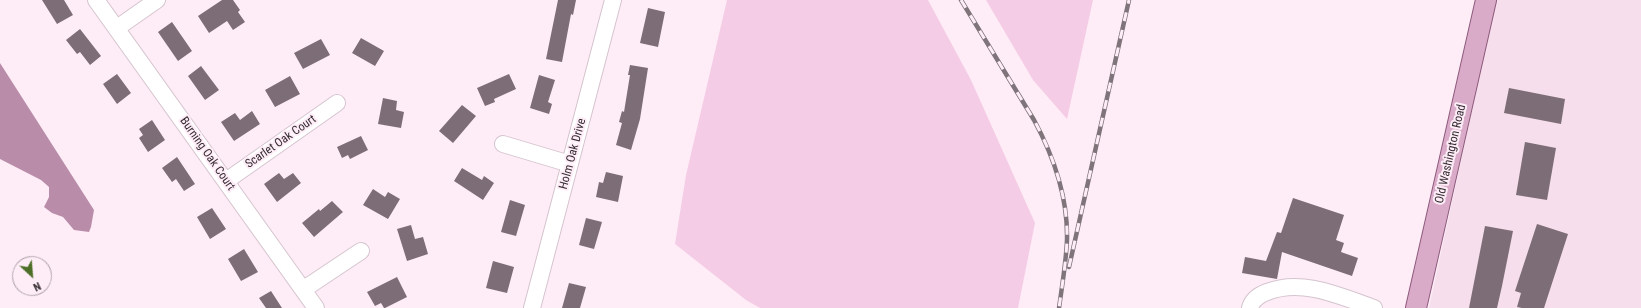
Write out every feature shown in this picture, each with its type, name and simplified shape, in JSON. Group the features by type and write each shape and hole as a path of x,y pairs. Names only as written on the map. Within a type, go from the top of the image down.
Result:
{"main road":[{"name":"Old Washington Road","path":"1416,308 1486,0"}],"street":[{"name":"Burning Oak Court","path":"96,0 304,289 316,308"},
{"path":"117,28 157,0"},
{"name":"Holm Oak Drive","path":"532,308 613,0"},
{"name":"Scarlet Oak Court","path":"226,181 337,103"},
{"path":"503,144 570,164"},
{"path":"304,289 361,251"},
{"path":"1250,308 1251,303 1259,295 1279,287 1312,288 1374,308"}],"shaded area":[{"path":"727,0 928,0 971,80 1035,223 1018,308 760,308 746,300 675,244 686,175"},
{"path":"986,0 1093,0 1067,119 1033,80"},
{"path":"1496,0 1641,0 1641,308 1429,308"},
{"path":"0,63 94,210 89,232 74,230 63,217 52,213 44,207 49,197 49,187 41,180 0,159"}],"building":[{"path":"42,0 64,0 73,15 57,24"},
{"path":"222,0 233,0 240,10 238,12 245,22 233,30 227,21 209,33 198,16"},
{"path":"558,0 576,0 573,15 571,14 562,62 546,59"},
{"path":"648,8 665,12 658,47 640,43"},
{"path":"172,22 192,51 178,61 158,32"},
{"path":"80,29 101,56 90,65 80,52 77,54 66,40"},
{"path":"361,38 384,51 375,66 352,53"},
{"path":"321,39 330,55 303,69 294,53"},
{"path":"630,65 648,68 640,119 631,150 616,145 622,123 619,122 622,111 624,112 630,75 628,75"},
{"path":"201,66 219,90 205,100 188,76"},
{"path":"117,74 131,93 117,104 103,84"},
{"path":"509,74 516,89 494,99 495,102 485,106 477,88"},
{"path":"539,75 555,80 548,102 552,104 549,114 530,108"},
{"path":"290,76 300,94 275,107 265,90"},
{"path":"1509,88 1565,99 1561,124 1504,113"},
{"path":"383,98 397,101 396,110 404,112 401,128 378,124"},
{"path":"462,105 476,116 453,143 439,131"},
{"path":"252,111 260,124 234,141 221,122 235,113 240,120"},
{"path":"152,120 165,140 148,152 139,138 143,135 139,129"},
{"path":"361,136 368,150 350,159 348,155 342,158 337,147"},
{"path":"1525,142 1556,148 1547,200 1516,195"},
{"path":"177,157 195,184 184,191 176,179 172,182 162,168"},
{"path":"462,168 482,180 484,176 494,183 483,200 454,181"},
{"path":"606,172 623,176 618,202 596,197 599,182 603,183"},
{"path":"279,173 284,179 293,173 301,183 277,202 264,184"},
{"path":"373,189 385,197 388,192 400,199 388,219 363,205"},
{"path":"1293,198 1344,215 1336,240 1344,243 1341,252 1358,258 1352,276 1282,252 1277,279 1242,273 1245,257 1266,261 1277,232 1281,233"},
{"path":"510,200 525,205 516,236 501,232"},
{"path":"332,201 343,212 314,237 302,223 319,209 320,211"},
{"path":"212,208 226,229 210,239 197,217"},
{"path":"586,218 602,222 594,249 579,245"},
{"path":"1537,224 1568,234 1544,308 1517,307 1521,293 1515,291"},
{"path":"411,225 415,239 423,237 428,254 407,261 397,229"},
{"path":"1485,226 1513,231 1497,308 1469,308"},
{"path":"244,249 258,272 241,281 228,259"},
{"path":"493,261 514,267 507,293 486,288"},
{"path":"397,277 407,297 385,308 381,303 375,306 367,292"},
{"path":"569,283 586,287 580,308 562,308"},
{"path":"271,291 282,308 266,308 259,298"}],"railway":[{"path":"961,0 1034,120 1048,148 1058,178 1067,224 1065,266 1059,308"},
{"path":"1069,267 1129,0"}]}
